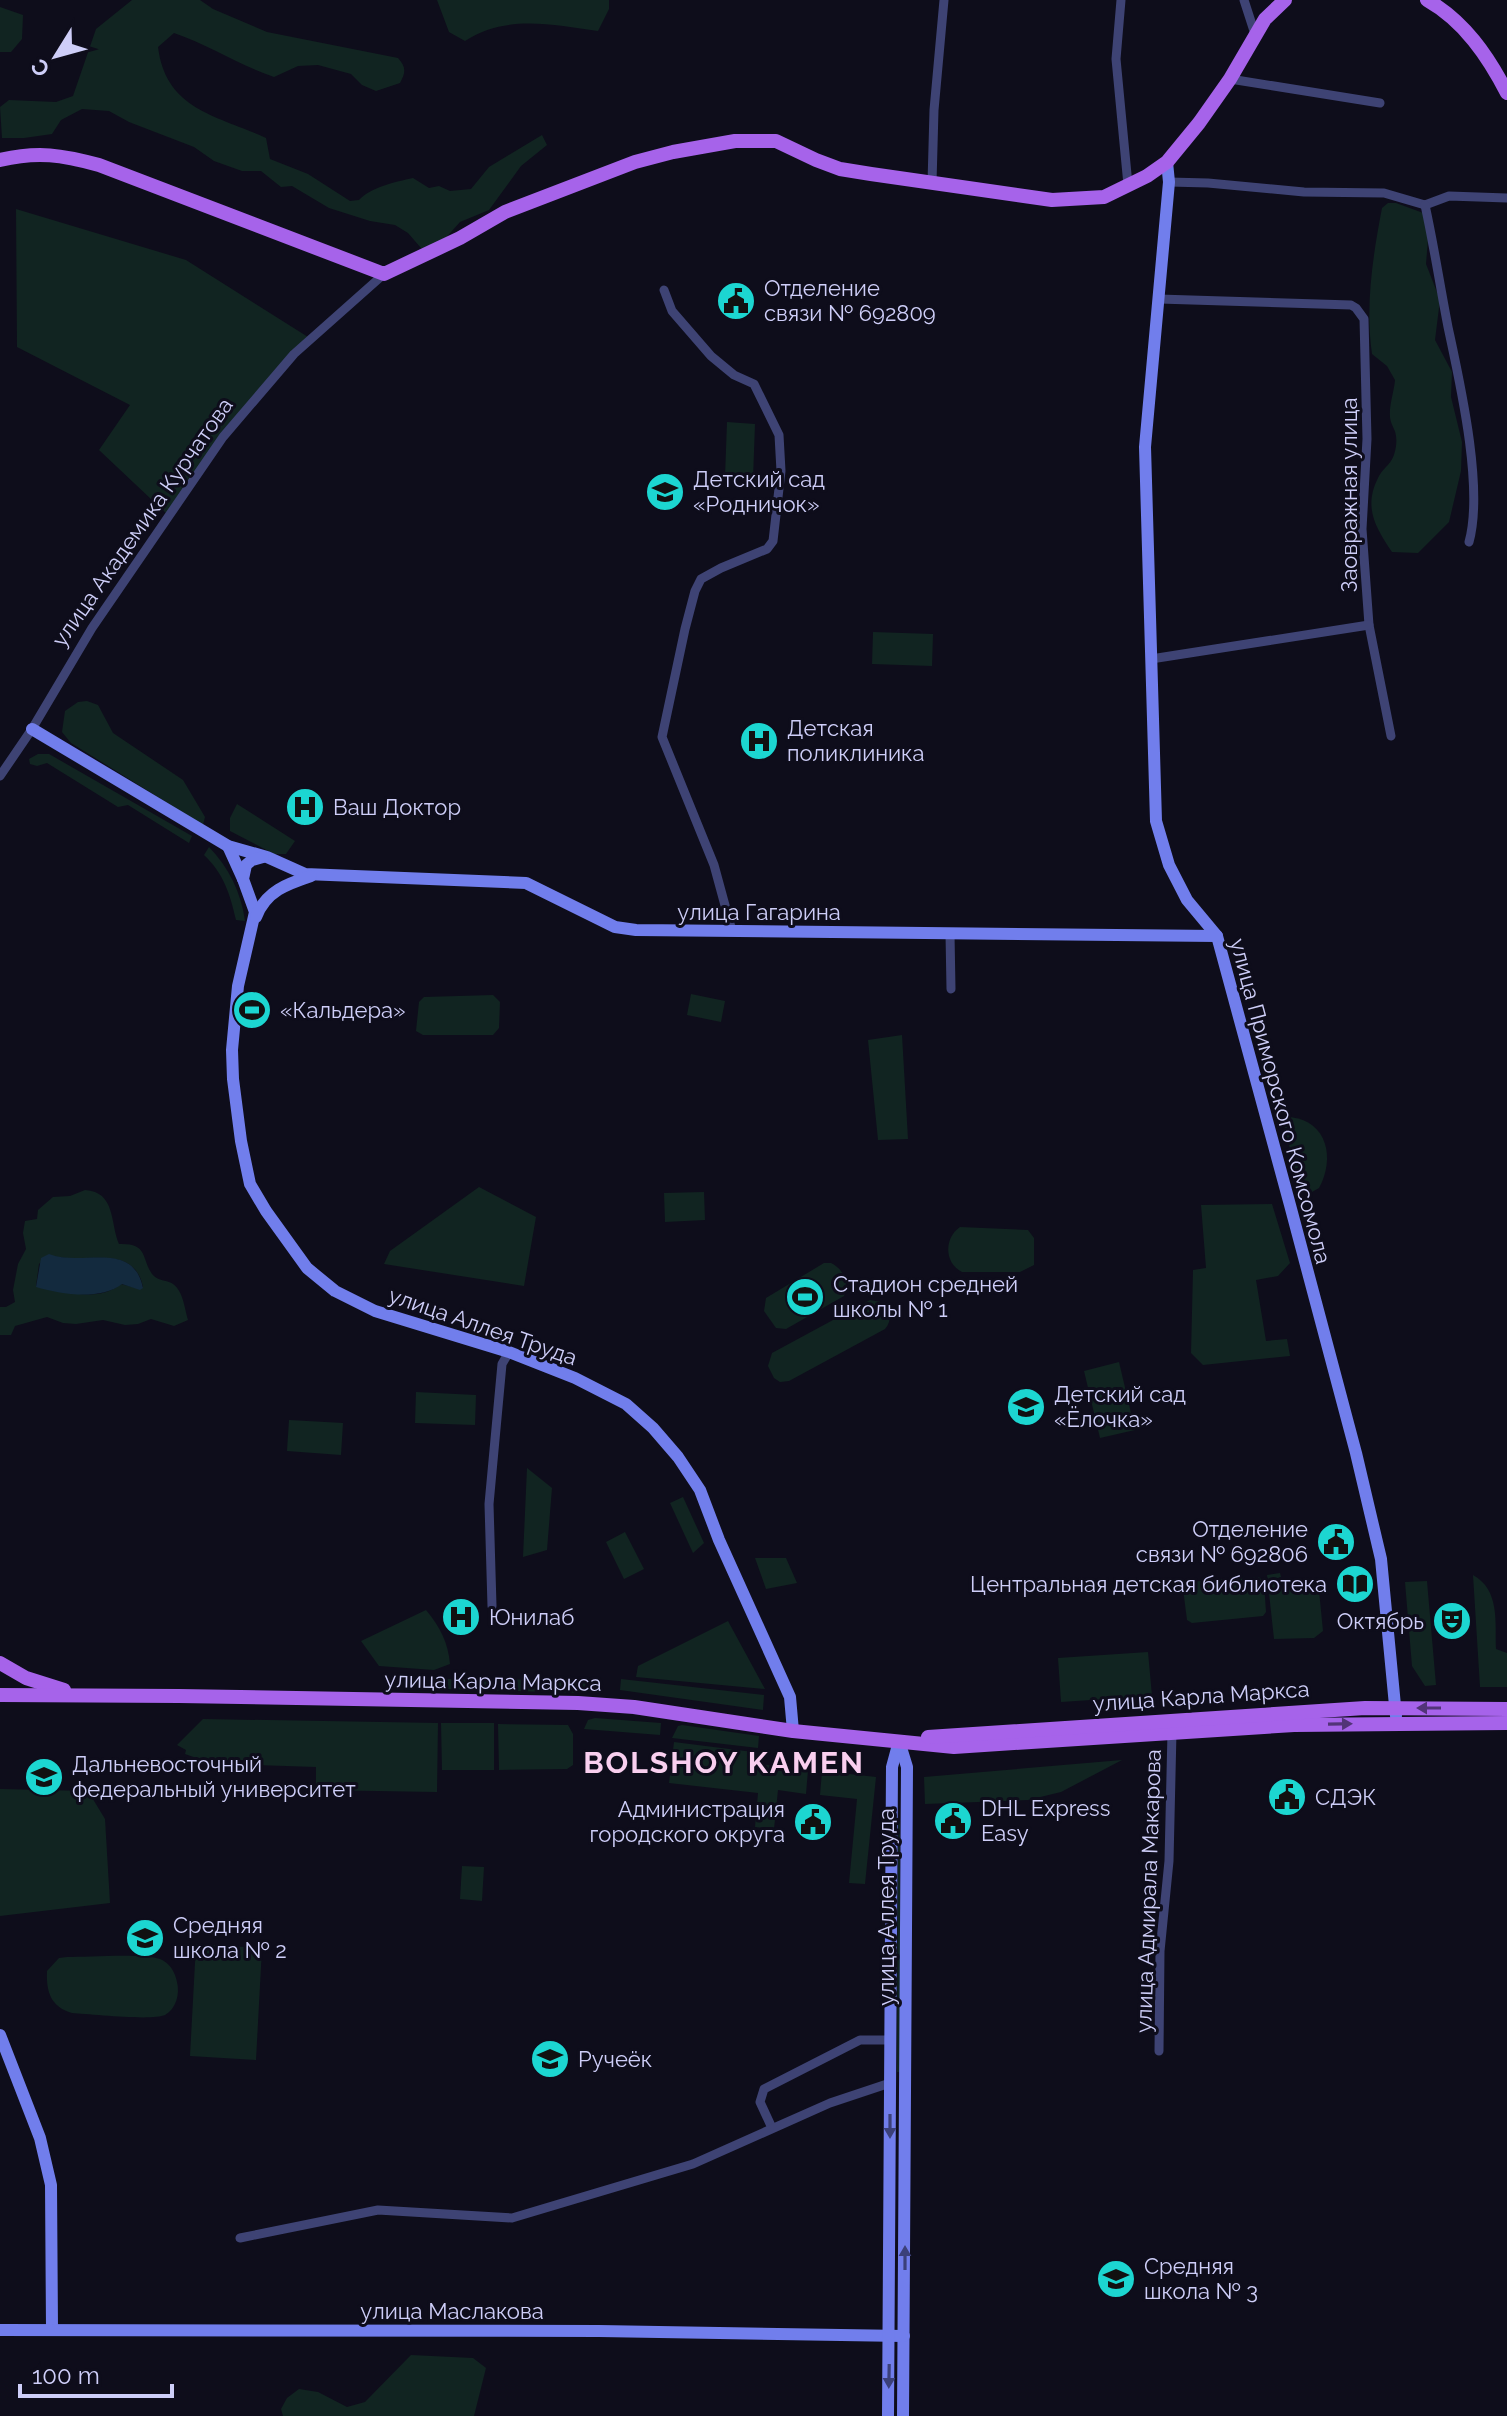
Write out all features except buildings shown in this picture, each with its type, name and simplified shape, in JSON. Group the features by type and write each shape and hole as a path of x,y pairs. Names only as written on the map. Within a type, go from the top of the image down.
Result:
{"main road":[{"path":"1161,167 1199,123 1230,79 1265,19 1285,0"},
{"path":"1427,0 1448,14 1472,37 1507,93"},
{"name":"улица Академика Курчатова","path":"384,274 460,238 505,212 635,162 705,145 749,140 776,141 840,169 1052,200 1104,197 1161,167"},
{"path":"0,160 29,153 64,155 99,165 384,274"},
{"path":"0,1663 42,1684 84,1695"},
{"path":"0,1671 0,1678"},
{"path":"0,1695 84,1695"},
{"name":"улица Карла Маркса","path":"84,1695 578,1703 692,1714 793,1731 954,1747 1507,1709"},
{"name":"улица Карла Маркса","path":"899,1741 1056,1727 1396,1716 1507,1723"}],"street":[{"path":"932,183 934,110 944,0"},
{"path":"1121,0 1116,59 1128,185"},
{"path":"1244,0 1255,34"},
{"path":"1230,79 1380,103"},
{"name":"улица Приморского Комсомола","path":"1161,167 1169,182 1145,447 1154,794 1159,835 1169,865 1187,900 1217,936 1368,1502 1381,1559 1396,1716"},
{"path":"1169,182 1304,192 1384,193 1425,205 1449,196 1507,198"},
{"path":"1425,205 1457,366 1467,435 1474,524 1469,542"},
{"name":"улица Академика Курчатова","path":"0,776 92,628 223,437 294,354 384,274"},
{"path":"664,290 672,311 711,356 734,375 754,384 779,435 781,471 773,541 767,549 701,579 685,629 662,737 714,865 732,931"},
{"name":"Заовражная улица","path":"1159,299 1351,305 1364,319 1367,439 1362,529 1369,625 1391,736"},
{"path":"1151,659 1369,625"},
{"path":"32,729 228,846 311,876"},
{"path":"228,846 253,904 254,923"},
{"path":"245,883 246,865 252,860 270,859"},
{"path":"254,923 262,903 276,890 281,873 270,859"},
{"path":"245,883 258,895 311,876"},
{"name":"улица Гагарина","path":"311,876 526,883 615,927 636,930 1217,936"},
{"name":"улица Аллея Труда","path":"254,923 238,986 232,1050 238,1125 252,1188 300,1260 320,1281 375,1311 509,1352 575,1378 626,1404 653,1428 678,1457 700,1490 790,1697 793,1731"},
{"path":"950,934 951,989"},
{"path":"492,1606 489,1504 502,1364 509,1352"},
{"name":"улица Адмирала Макарова","path":"1159,2051 1160,1951 1169,1861 1172,1732"},
{"name":"улица Аллея Труда","path":"888,2416 892,1767 899,1741"},
{"name":"улица Аллея Труда","path":"899,1741 907,1767 903,2416"},
{"path":"0,2035 40,2138 51,2185 52,2329"},
{"path":"772,2128 760,2102 764,2089 860,2040 890,2040"},
{"path":"240,2238 378,2210 512,2218 693,2164 830,2103 890,2083"},
{"path":"828,2117 830,2103"},
{"name":"улица Маслакова","path":"0,2330 599,2331 904,2336"}],"green space":[{"path":"132,0 200,0 213,9 267,32 398,58 404,70 400,83 376,91 362,85 351,74 318,65 298,66 274,77 174,33 158,47 171,85 196,108 266,138 270,159 308,174 350,201 359,200 384,186 413,178 429,188 439,186 450,191 471,189 489,167 542,135 547,145 521,166 489,210 460,222 433,248 421,248 408,233 395,225 329,208 292,186 281,187 261,171 242,171 214,161 194,147 109,111 82,109 61,120 52,134 2,138 0,107 9,100 56,102 73,96 96,29"},
{"path":"437,0 609,0 609,9 598,31 547,24 513,24 497,27 465,41 449,32"},
{"path":"0,7 23,15 22,39 11,52 0,52"},
{"path":"1388,203 1426,214 1429,227 1426,264 1440,300 1435,340 1452,372 1451,397 1462,442 1461,471 1449,522 1418,553 1392,552 1381,535 1372,508 1374,489 1396,446 1390,412 1395,380 1387,366 1372,354 1369,318 1376,244 1382,208"},
{"path":"16,209 186,260 308,337 275,370 169,516 99,450 130,405 17,347"},
{"path":"727,422 755,424 753,479 725,477"},
{"path":"873,632 933,634 932,666 872,664"},
{"path":"78,702 98,705 113,733 183,780 205,817 203,825 71,743 62,732 65,711"},
{"path":"38,754 49,754 192,836 189,843 128,805 118,807 47,763 37,766 30,764 29,759"},
{"path":"237,804 295,841 286,854 274,854 230,831 230,818"},
{"path":"209,847 233,881 245,921 236,920 225,885 204,855"},
{"path":"691,994 725,1001 721,1022 687,1015"},
{"path":"493,995 500,1002 499,1028 493,1035 423,1035 416,1031 419,1002 424,997"},
{"path":"902,1035 908,1139 878,1140 868,1040"},
{"path":"1290,1117 1313,1126 1325,1143 1327,1165 1324,1177 1319,1188 1312,1192 1300,1188 1283,1121"},
{"path":"479,1187 536,1217 524,1286 384,1264 390,1251"},
{"path":"85,1190 102,1196 110,1210 119,1244 139,1249 152,1274 177,1288 188,1320 174,1326 151,1319 125,1325 103,1320 76,1324 47,1317 15,1326 11,1335 0,1335 0,1307 15,1302 13,1290 18,1264 26,1249 23,1233 25,1221 37,1219 38,1210 53,1197 70,1196","holes":["49,1255 104,1258 129,1264 138,1273 143,1287 121,1284 111,1290 91,1294 36,1286 39,1264"]},
{"path":"704,1192 705,1220 665,1222 664,1193"},
{"path":"1272,1204 1290,1263 1278,1276 1256,1280 1266,1341 1287,1339 1290,1356 1203,1365 1191,1353 1193,1270 1206,1268 1201,1205"},
{"path":"960,1227 1028,1230 1034,1238 1034,1265 1020,1272 962,1272 952,1263 948,1250 951,1237"},
{"name":"Стадион средней школы № 1","path":"824,1263 831,1263 842,1272 846,1281 844,1296 786,1329 776,1328 764,1311 766,1298"},
{"path":"870,1300 881,1302 887,1308 890,1319 885,1329 789,1381 780,1382 774,1378 768,1366 772,1353"},
{"path":"1119,1362 1135,1430 1100,1438 1084,1371"},
{"path":"416,1392 476,1395 475,1425 415,1423"},
{"path":"289,1420 343,1423 341,1455 287,1451"},
{"path":"527,1468 552,1488 547,1550 523,1557"},
{"path":"683,1497 704,1543 693,1553 670,1503"},
{"path":"625,1532 644,1569 624,1579 606,1542"},
{"path":"755,1558 786,1558 797,1583 766,1589"},
{"path":"1280,1573 1282,1581 1318,1580 1323,1631 1314,1638 1274,1639 1267,1575"},
{"path":"1473,1575 1482,1581 1492,1598 1496,1649 1507,1653 1507,1687 1480,1687"},
{"path":"1259,1577 1264,1583 1266,1612 1263,1616 1192,1623 1187,1620 1183,1589 1188,1582"},
{"path":"1427,1581 1436,1685 1425,1686 1412,1666 1405,1582"},
{"path":"426,1610 442,1635 450,1664 434,1670 379,1666 361,1641"},
{"path":"728,1621 765,1689 636,1677 638,1666"},
{"path":"1148,1652 1152,1696 1061,1702 1058,1658"},
{"path":"447,1679 598,1680 591,1689 580,1693 446,1689"},
{"path":"621,1679 764,1695 763,1710 620,1690"},
{"path":"203,1719 438,1723 437,1792 316,1790 316,1767 255,1765 255,1760 202,1760 185,1754 186,1750 177,1745"},
{"path":"588,1720 661,1723 660,1735 584,1729"},
{"path":"441,1723 494,1723 494,1770 442,1770"},
{"path":"498,1724 568,1725 573,1734 573,1765 567,1769 499,1770"},
{"path":"678,1726 759,1736 758,1748 672,1738"},
{"path":"674,1742 753,1752 753,1763 808,1770 806,1794 778,1790 774,1829 755,1827 758,1793 669,1783"},
{"path":"1122,1760 1061,1792 1028,1800 925,1804 924,1777"},
{"path":"822,1771 876,1777 865,1884 849,1883 857,1799 820,1795"},
{"path":"0,1789 88,1791 105,1819 110,1903 0,1916"},
{"path":"900,1821 900,2072 897,2072"},
{"path":"462,1866 484,1867 482,1901 460,1899"},
{"path":"196,1944 262,1948 256,2060 190,2056"},
{"path":"59,1958 160,1959 169,1965 176,1978 176,2001 169,2012 158,2017 72,2013 55,2003 48,1986 47,1971"},
{"path":"411,2355 473,2358 486,2368 474,2416 283,2416 281,2409 287,2398 299,2389 318,2392 347,2407 365,2402"}],"water":[{"path":"49,1254 118,1259 129,1264 137,1273 143,1288 140,1290 122,1284 103,1293 80,1294 36,1287 41,1258"}],"place":[{"name":"Отделение связи № 692809","path":"736,301"},
{"name":"Детский сад «Родничок»","path":"665,492"},
{"name":"Детская поликлиника","path":"759,741"},
{"name":"Ваш Доктор","path":"305,807"},
{"name":"«Кальдера»","path":"252,1010"},
{"name":"Стадион средней школы № 1","path":"805,1297"},
{"name":"Детский сад «Ёлочка»","path":"1026,1407"},
{"name":"Отделение связи № 692806","path":"1336,1542"},
{"name":"Центральная детская библиотека","path":"1355,1584"},
{"name":"Юнилаб","path":"461,1617"},
{"name":"Октябрь","path":"1452,1621"},
{"name":"Дальневосточный федеральный университет","path":"44,1777"},
{"name":"СДЭК","path":"1287,1797"},
{"name":"DHL Express Easy","path":"953,1821"},
{"name":"Администрация городского округа","path":"813,1822"},
{"name":"Средняя школа № 2","path":"145,1938"},
{"name":"Ручеёк","path":"550,2059"},
{"name":"Средняя школа № 3","path":"1116,2279"}],"district":[{"name":"BOLSHOY KAMEN","path":"724,1762"}]}
